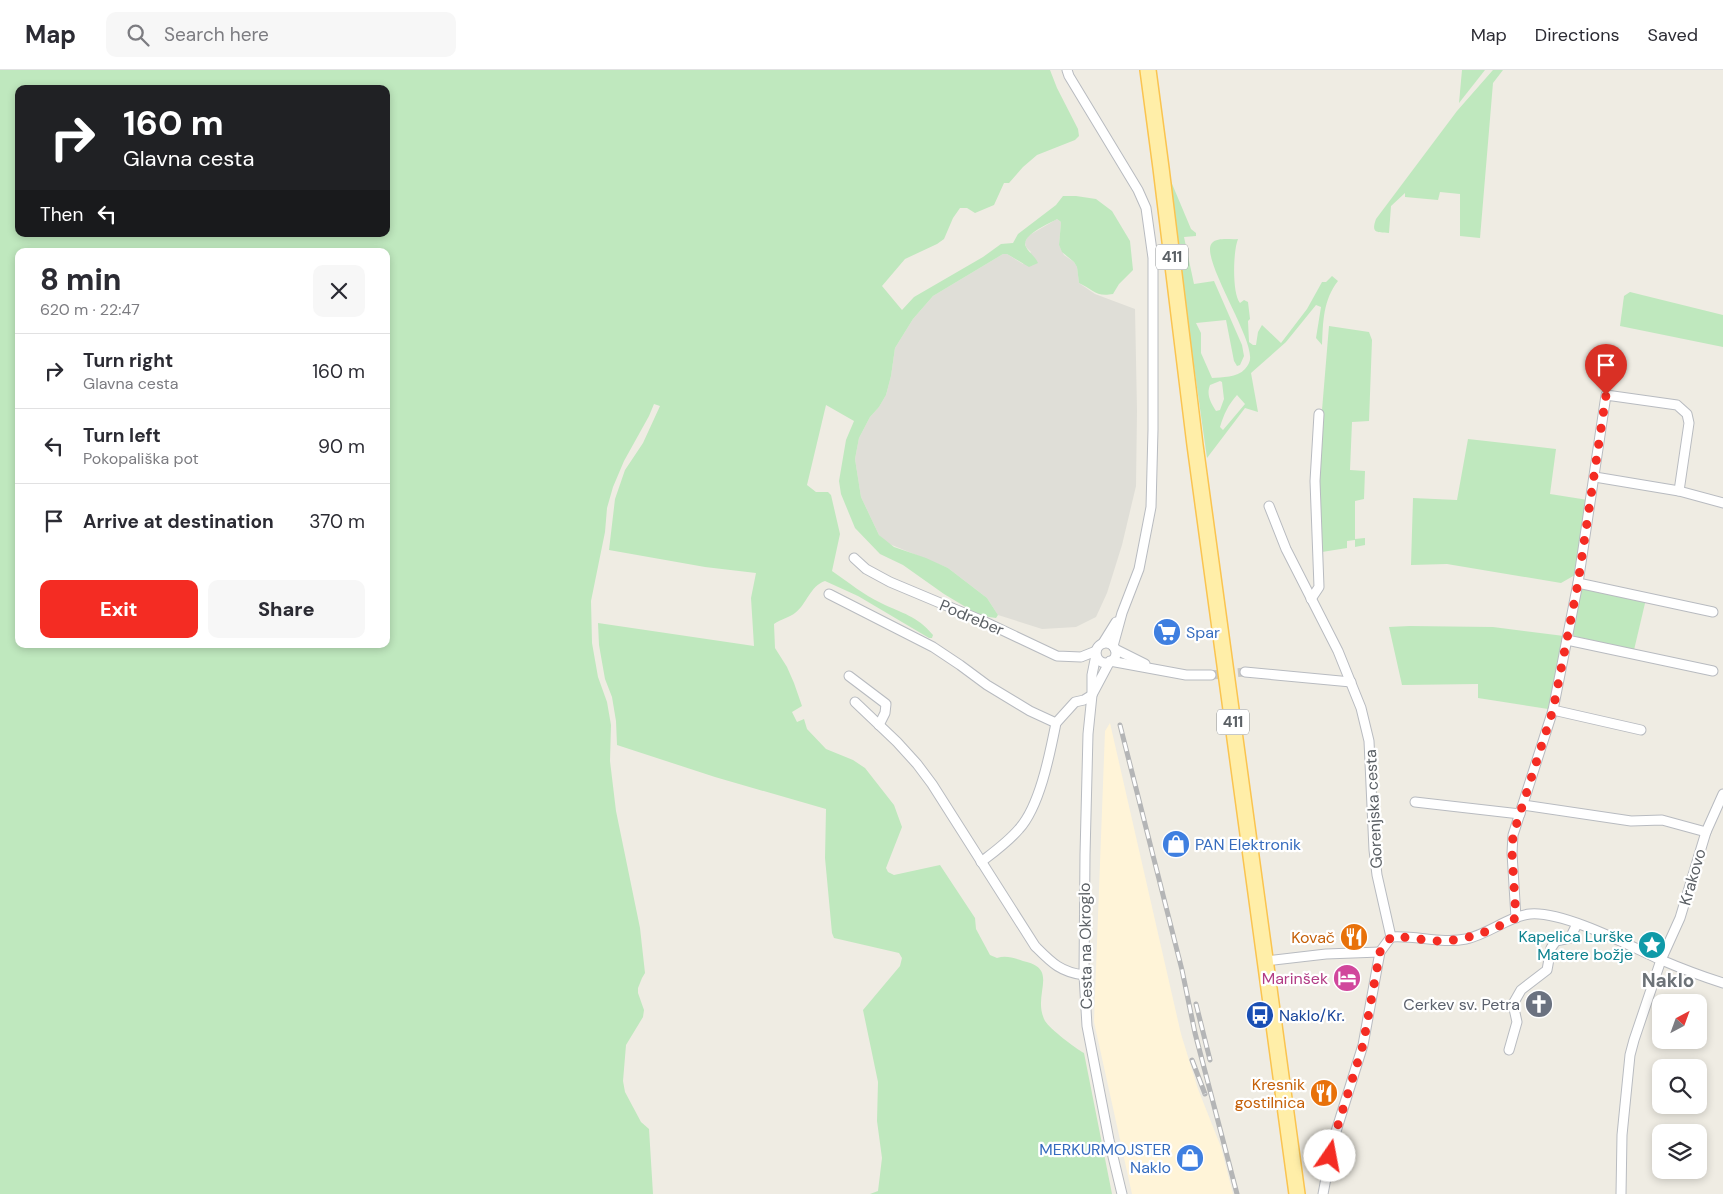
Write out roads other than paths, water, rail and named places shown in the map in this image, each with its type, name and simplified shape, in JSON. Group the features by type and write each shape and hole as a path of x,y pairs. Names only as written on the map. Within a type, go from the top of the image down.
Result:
{"main road":[{"name":"411","path":"1148,70 1195,445 1297,1194"}],"street":[{"path":"981,862 1020,828 1031,810 1041,784 1056,723 1075,702 1084,700 1092,695 1110,661 1115,656 1114,648 1122,613 1139,569 1150,507 1153,411 1153,258 1146,208 1126,170 1099,129 1067,70"},
{"path":"1516,918 1512,853 1513,835 1553,710 1578,583 1606,395 1677,405 1687,414 1689,423 1679,491"},
{"path":"1311,599 1319,587 1315,481 1318,414"},
{"path":"1595,477 1679,491 1723,503"},
{"name":"Gorenjska cesta","path":"1269,506 1286,549 1338,651 1361,708 1369,741 1374,850 1379,889 1391,937"},
{"name":"Podreber","path":"854,558 866,569 890,582 983,620 1057,656 1080,657 1096,653"},
{"path":"1578,583 1713,612"},
{"path":"829,594 933,647 986,685 1030,711 1056,723"},
{"path":"1122,613 1104,643 1100,644 1096,653 1100,661 1110,661 1186,675 1211,676"},
{"path":"1567,640 1713,672"},
{"path":"1104,643 1156,670"},
{"name":"Cesta na Okroglo","path":"1096,653 1092,675 1088,752 1084,975 1087,1026 1109,1140 1122,1194"},
{"path":"1245,672 1352,682"},
{"path":"849,676 886,704 880,726"},
{"path":"854,702 898,742 922,771 1034,946 1058,967 1069,973 1084,975"},
{"path":"1553,710 1641,730"},
{"name":"Krakovo","path":"1621,1194 1622,1134 1630,1055 1661,960 1680,918 1706,832 1723,794"},
{"path":"1415,802 1521,809 1631,821 1662,820 1706,832"},
{"path":"1323,1194 1333,1141 1363,1045 1380,952 1391,937 1401,936 1441,941 1466,939 1516,918 1531,914 1550,916 1578,924 1661,960 1723,983"},
{"path":"1509,1050 1517,1022 1513,1004 1521,990 1547,970 1551,948 1556,941 1570,938 1578,924"},
{"path":"1266,961 1326,954 1380,952"}],"tunnel":[{"path":"1211,675 1245,672"}],"railway":[{"path":"1120,725 1182,970 1195,1033 1237,1194"},
{"path":"1196,1004 1210,1060"},
{"path":"1192,1060 1205,1094"}],"place":[{"name":"Spar","path":"1167,632"},
{"name":"PAN Elektronik","path":"1176,844"},
{"name":"Kovač","path":"1354,937"},
{"name":"Kapelica Lurške Matere božje","path":"1652,945"},
{"name":"Marinšek","path":"1347,978"},
{"name":"Cerkev sv. Petra","path":"1539,1004"},
{"name":"Naklo/Kr.","path":"1260,1015"},
{"name":"Kresnik gostilnica","path":"1324,1093"},
{"name":"MERKURMOJSTER Naklo","path":"1190,1158"}],"district":[{"name":"Naklo","path":"1668,980"}]}
